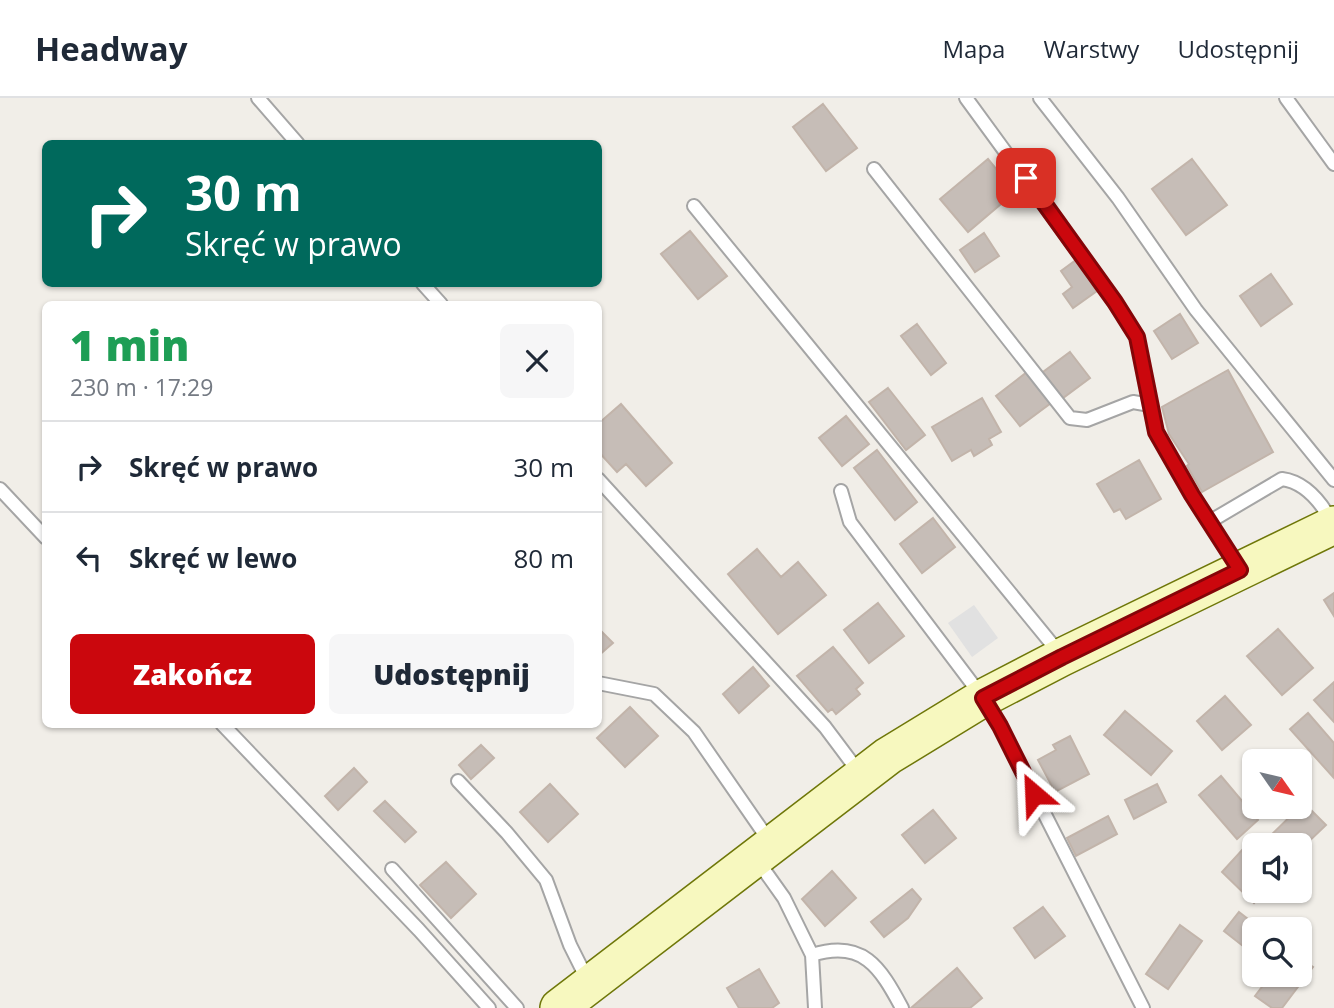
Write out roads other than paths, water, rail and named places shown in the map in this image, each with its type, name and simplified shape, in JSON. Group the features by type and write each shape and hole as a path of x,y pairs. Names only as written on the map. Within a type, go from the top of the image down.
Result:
{"street":[{"path":"559,1008 888,756 983,698 1062,657 1334,525"}],"lane":[{"path":"258,98 295,140"},
{"path":"966,98 1115,302 1137,337 1156,432 1240,570"},
{"path":"1040,98 1118,198 1196,310 1334,480"},
{"path":"1286,98 1334,164"},
{"path":"874,169 1070,418 1087,420 1133,402 1150,405"},
{"path":"694,206 1013,593 1062,657"},
{"path":"426,287 438,301"},
{"path":"1209,522 1282,478 1292,480 1307,490 1324,507 1334,525"},
{"path":"602,483 825,727 861,775"},
{"path":"0,489 42,534"},
{"path":"841,491 850,522 983,698 1000,726 1143,1008"},
{"path":"602,684 653,694 694,732 763,851 812,956 815,1008"},
{"path":"226,728 419,930 489,1008"},
{"path":"458,781 507,832 546,880 570,945 589,985"},
{"path":"392,869 517,1008"},
{"path":"812,956 830,950 854,953 876,965 902,1008"}]}
